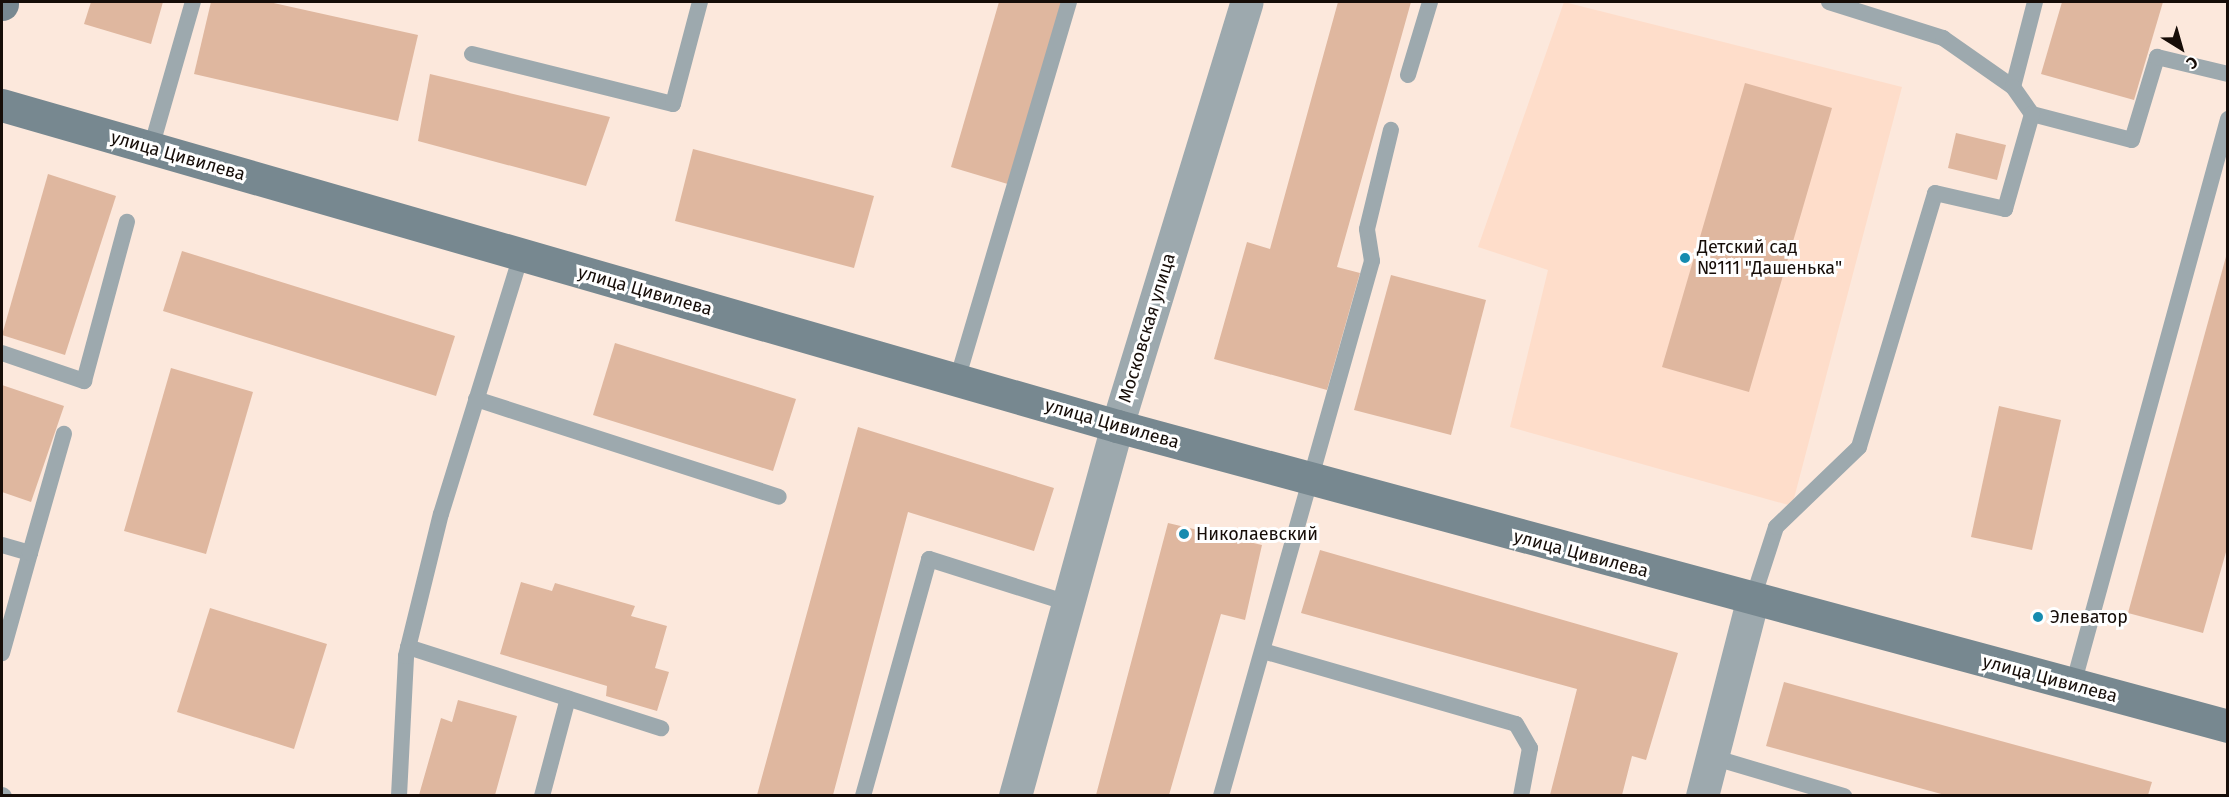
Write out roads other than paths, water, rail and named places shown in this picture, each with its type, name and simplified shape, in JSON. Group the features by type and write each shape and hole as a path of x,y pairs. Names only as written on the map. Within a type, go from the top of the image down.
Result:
{"street":[{"name":"Московская улица","path":"1015,795 1117,426 1247,2"},
{"name":"улица Цивилева","path":"2,105 1117,426 1752,601 2228,726"},
{"path":"1702,795 1752,601"}],"lane":[{"path":"151,148 193,2"},
{"path":"472,54 673,104 700,2"},
{"path":"957,380 1069,2"},
{"path":"1408,75 1430,2"},
{"path":"1829,2 1943,38 2013,87 2032,114 2132,140 2157,57 2228,74"},
{"path":"2013,87 2035,2"},
{"path":"1752,601 1776,527 1859,447 1935,193 2005,209 2032,114"},
{"path":"2073,685 2228,119"},
{"path":"1221,795 1314,480 1372,261 1367,229 1391,130"},
{"path":"2,353 84,381 127,222"},
{"path":"399,795 408,647 476,399 521,255"},
{"path":"476,399 779,497"},
{"path":"2,653 64,434"},
{"path":"2,545 30,553"},
{"path":"863,795 928,559 1068,603"},
{"path":"408,647 661,728"},
{"path":"1263,651 1516,724 1530,748 1521,795"},
{"path":"542,795 568,698"},
{"path":"1712,757 1844,795"}],"place":[{"name":"Детский сад №111 \"Дашенька\"","path":"1685,258"},
{"name":"Николаевский","path":"1184,534"},
{"name":"Элеватор","path":"2038,617"}]}
